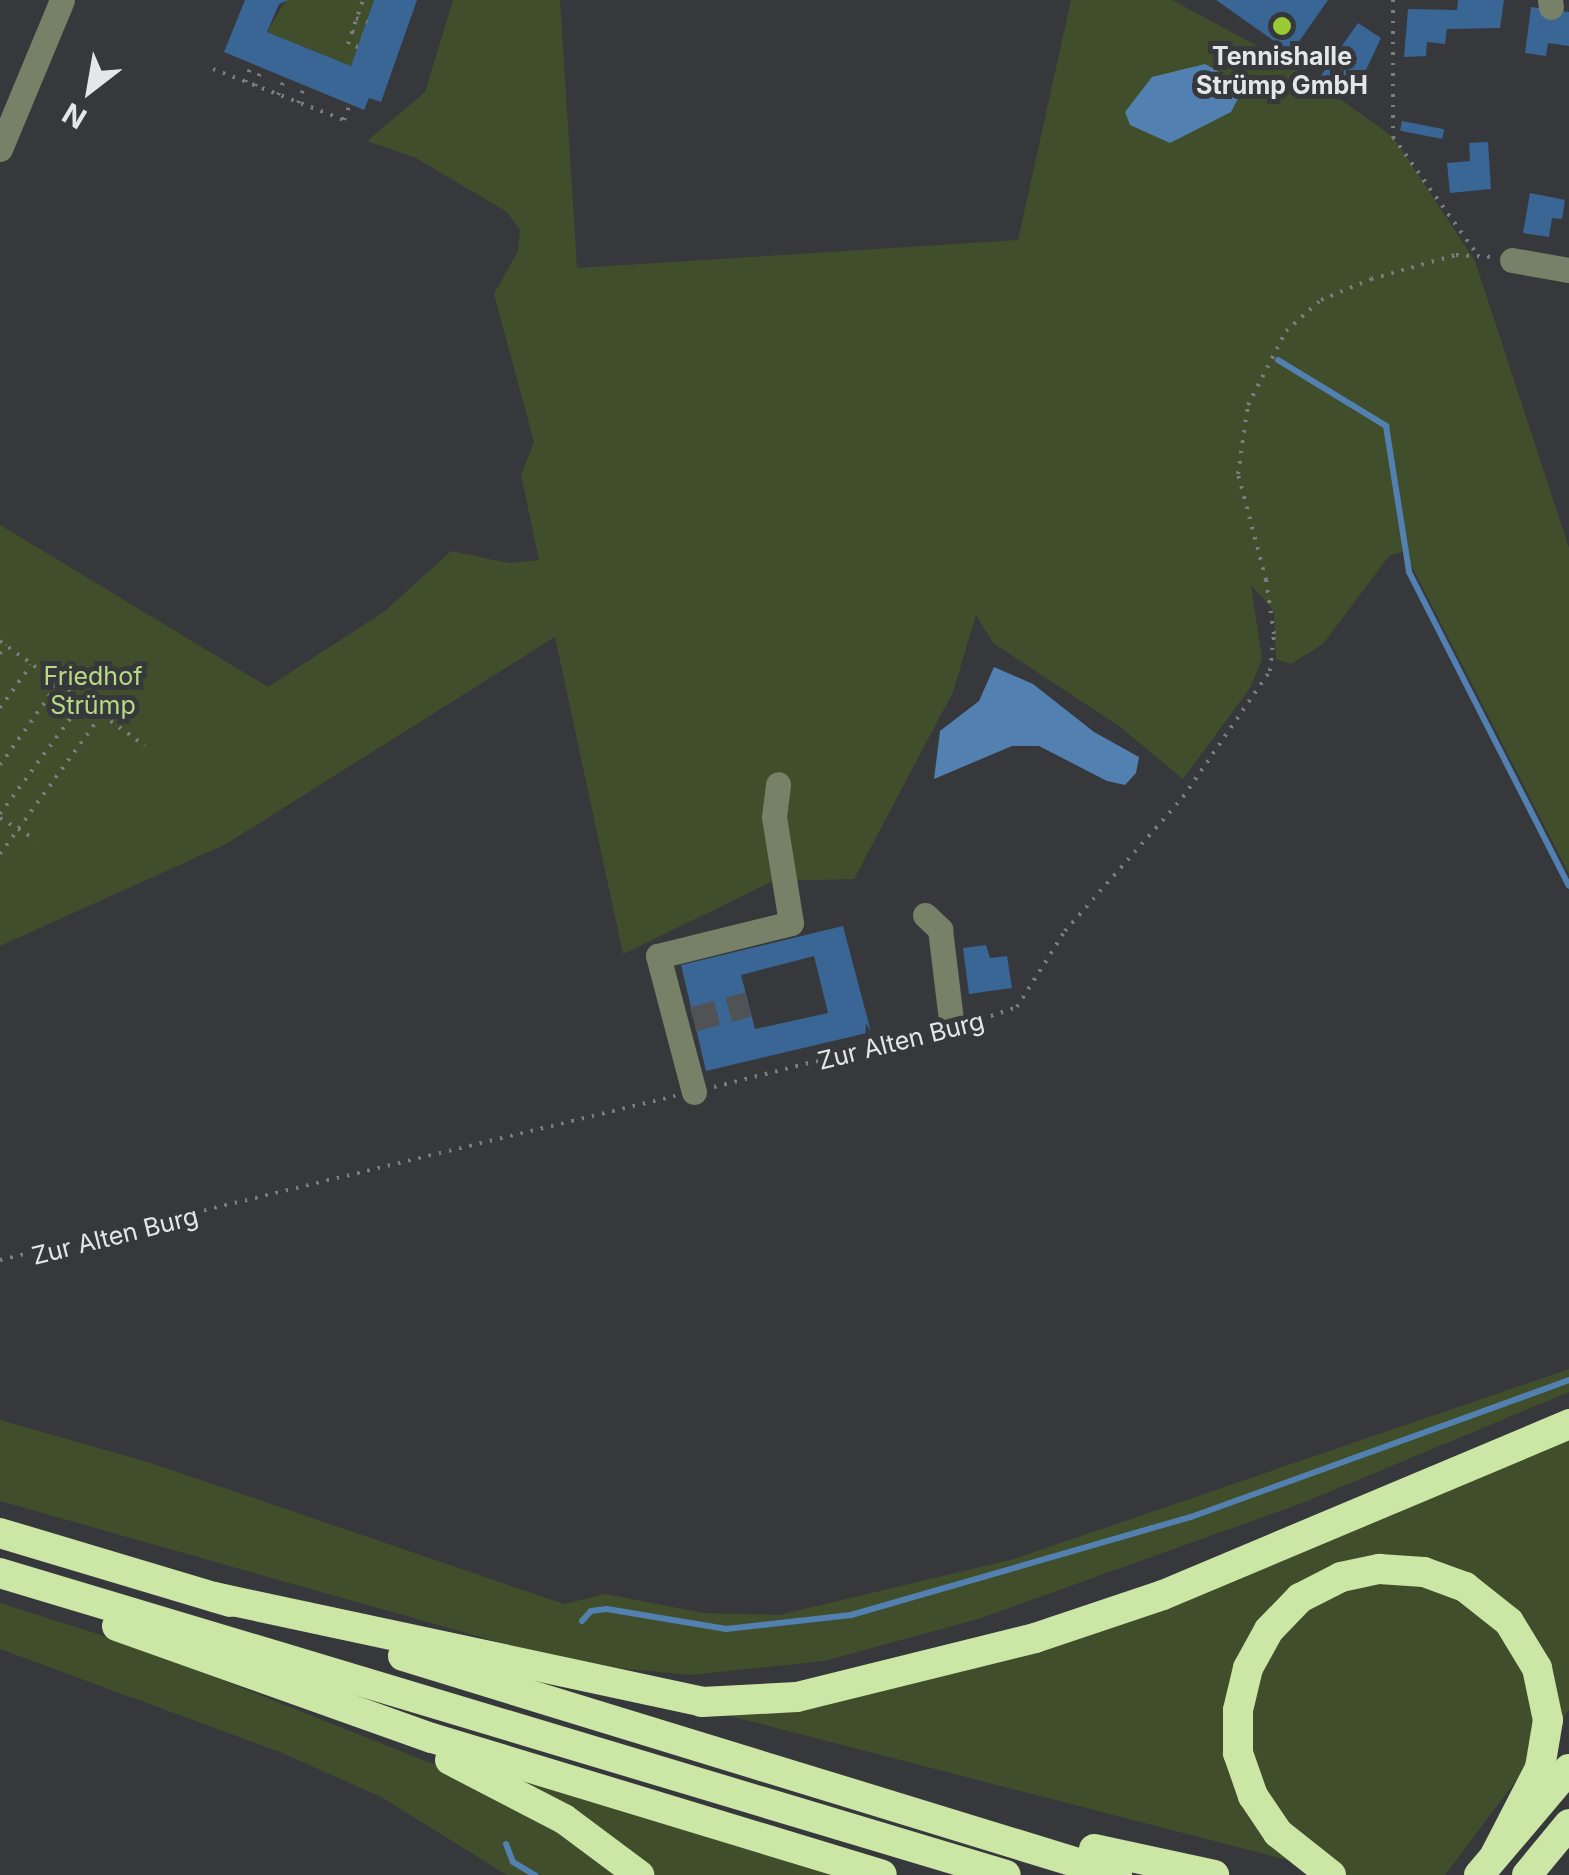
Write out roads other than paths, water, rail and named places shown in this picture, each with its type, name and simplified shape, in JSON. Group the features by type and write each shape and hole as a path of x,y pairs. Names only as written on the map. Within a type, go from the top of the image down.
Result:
{"highway":[{"path":"214,1597 702,1702 796,1698 1035,1638 1163,1595 1569,1424"},
{"path":"0,1533 1117,1875"},
{"path":"1332,1875 1278,1833 1253,1796 1238,1753 1238,1710 1248,1668 1269,1630 1300,1598 1341,1577 1379,1569 1424,1572 1465,1587 1509,1622 1537,1668 1548,1720 1540,1768 1487,1865"},
{"path":"3,1574 80,1613 282,1687 882,1875"},
{"path":"3,1574 1006,1875"},
{"path":"282,1687 512,1788 639,1875"},
{"path":"1487,1865 1569,1769"},
{"path":"910,1812 1214,1875"},
{"path":"1527,1875 1569,1824"}],"street":[{"path":"0,149 62,0"},
{"path":"1512,260 1569,270"},
{"path":"694,1092 684,1022 658,956 791,924 774,817 778,784"},
{"path":"926,916 940,929 952,1028"}],"water":[{"path":"1205,64 1230,78 1241,93 1231,112 1170,143 1130,125 1125,112 1152,77"},
{"path":"994,667 1033,684 1094,732 1139,757 1136,773 1125,785 1107,781 1039,746 1012,746 934,779 940,731 979,701"}],"waterway":[{"path":"1278,360 1386,426 1409,572 1569,886"},
{"path":"582,1621 591,1611 607,1609 726,1629 851,1615 1191,1517 1569,1380"},
{"path":"506,1844 513,1862 535,1875"}],"tunnel":[{"path":"693,1019 748,1004"}],"place":[{"name":"Tennishalle Strümp GmbH","path":"1282,26"}],"park label":[{"name":"Friedhof Strümp","path":"93,692"}]}
